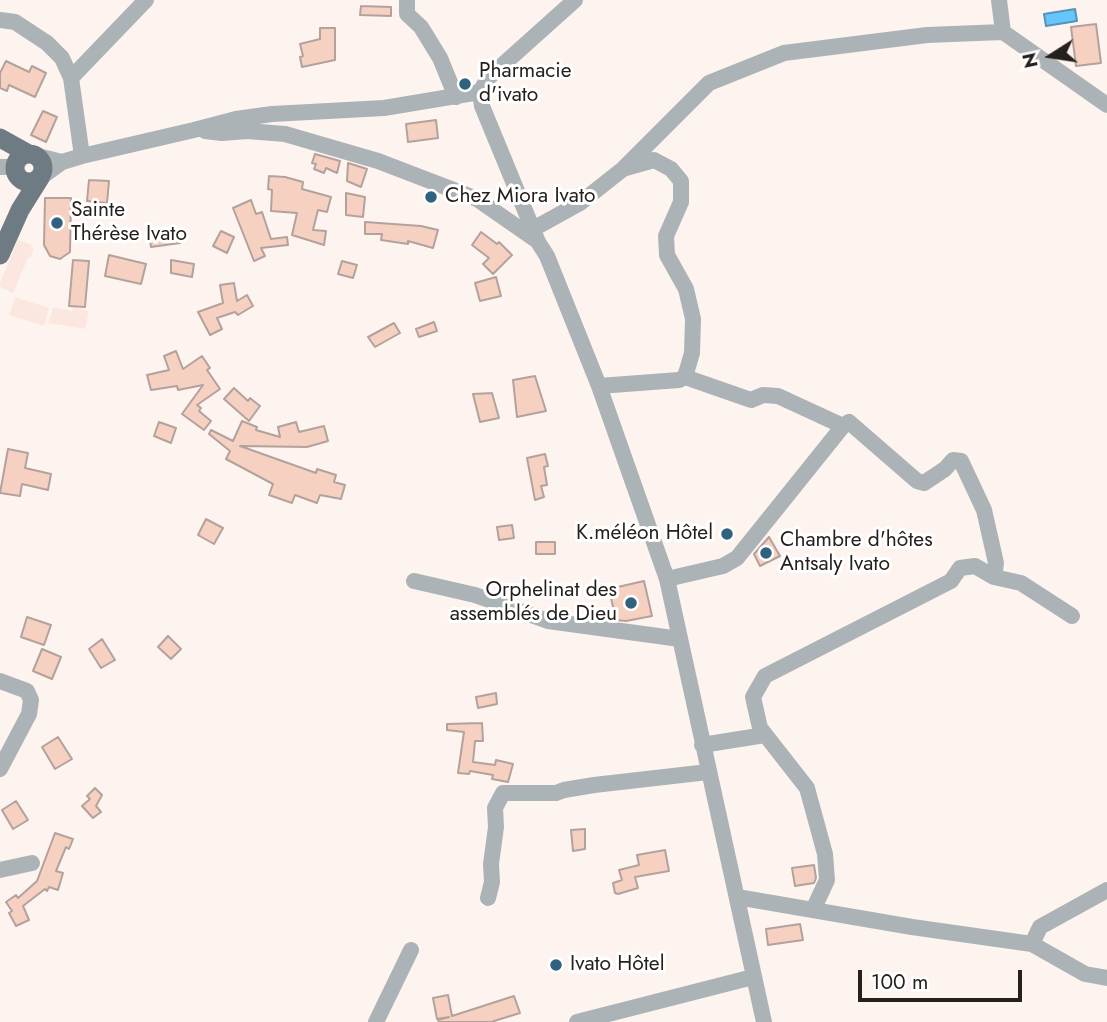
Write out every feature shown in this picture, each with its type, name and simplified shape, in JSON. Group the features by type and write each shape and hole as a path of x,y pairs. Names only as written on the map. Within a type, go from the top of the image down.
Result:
{"main road":[{"path":"0,138 30,182 40,178"},
{"path":"0,147 20,164 20,210"},
{"path":"0,255 20,210 40,178"}],"street":[{"path":"71,78 146,0"},
{"path":"407,0 407,13 421,27 440,58 456,97"},
{"path":"575,0 488,78 480,92 482,106 547,256 598,386 667,579 764,1022"},
{"path":"999,0 1003,32"},
{"path":"0,20 15,22 47,43 62,58 71,78 82,156"},
{"path":"536,235 623,169 709,83 784,53 927,35 1003,32 1107,106"},
{"path":"20,164 62,162 236,118 384,108 480,92"},
{"path":"194,130 285,134 378,162 477,199 536,235"},
{"path":"623,169 653,160 671,169 681,181 681,202 666,236 667,254 686,289 693,319 692,353 685,377"},
{"path":"40,178 62,162"},
{"path":"598,386 679,380 685,377 751,400 764,395 778,396 843,426"},
{"path":"667,579 723,566 737,558 849,422 917,481 924,483 953,460 961,461 984,510 996,563 994,577"},
{"path":"813,910 827,880 825,854 807,788 760,728 753,697 765,676 951,581 960,568 975,566 994,577 1021,583 1072,616"},
{"path":"414,581 475,595 548,621 680,639"},
{"path":"0,681 27,691 32,700 29,714 0,769"},
{"path":"702,745 765,735"},
{"path":"488,898 492,882 495,808 503,793 556,793 594,785 708,772"},
{"path":"0,870 32,863"},
{"path":"1032,944 1040,927 1107,890"},
{"path":"737,897 1032,944 1084,974 1107,978"},
{"path":"376,1022 411,950"},
{"path":"577,1022 753,977"}],"shaded area":[{"path":"18,240 32,245 31,248 34,249 13,293 0,287 0,283"},
{"path":"15,297 49,308 44,326 9,315"},
{"path":"53,307 72,311 73,307 89,311 85,329 48,323"}],"water":[{"path":"1075,9 1077,21 1046,26 1044,14"}],"building":[{"path":"361,6 391,7 391,16 360,15"},
{"path":"1096,24 1101,63 1076,66 1071,27"},
{"path":"320,28 335,28 335,60 302,67 300,44 320,39"},
{"path":"6,61 29,72 32,66 46,73 35,97 9,85 7,91 0,88 0,73"},
{"path":"43,111 57,117 46,142 31,135"},
{"path":"436,120 438,138 408,142 406,124"},
{"path":"315,154 340,161 337,173 326,168 324,173 314,169 316,164 312,163"},
{"path":"348,163 367,169 361,187 347,181"},
{"path":"269,176 303,182 302,189 331,197 327,212 318,210 313,230 326,231 324,245 292,235 297,213 271,211 272,190 268,189"},
{"path":"89,180 109,181 107,203 87,201"},
{"path":"346,193 365,197 363,217 346,215"},
{"name":"Sainte Thérèse Ivato","path":"45,198 71,198 70,252 60,259 50,256 44,245"},
{"path":"251,200 256,214 262,212 271,239 287,237 288,245 261,248 265,256 254,261 233,208"},
{"path":"365,222 421,226 438,230 433,248 408,241 408,244 381,240 382,234 365,234"},
{"path":"172,230 183,233 180,243 151,247 149,232"},
{"path":"221,231 234,237 227,253 213,246"},
{"path":"481,232 497,244 499,242 512,255 493,274 483,264 489,258 472,245"},
{"path":"109,255 146,264 141,284 105,276"},
{"path":"73,260 89,261 85,307 69,306"},
{"path":"171,260 194,264 192,277 171,273"},
{"path":"342,261 357,265 353,278 338,274"},
{"path":"496,277 501,296 480,301 475,283"},
{"path":"234,283 237,301 247,295 253,306 238,315 235,312 217,318 222,329 210,335 198,312 223,303 220,285"},
{"path":"434,322 437,331 419,337 416,329"},
{"path":"394,323 400,333 375,347 368,337"},
{"path":"176,351 183,369 202,356 210,368 207,370 220,389 197,405 201,408 199,411 211,421 204,430 182,414 203,385 178,390 177,386 151,390 147,375 169,370 164,356"},
{"path":"535,376 546,411 517,417 513,380"},
{"path":"234,388 248,401 250,398 260,406 249,421 224,399"},
{"path":"492,393 499,418 480,422 473,394"},
{"path":"242,421 257,427 256,430 280,437 278,427 296,422 299,432 324,426 328,441 307,447 240,446 316,473 317,469 336,475 334,482 345,485 341,499 320,495 317,503 295,495 292,503 269,495 273,484 226,459 230,451 209,434 211,430 233,441"},
{"path":"159,422 176,428 171,443 154,436"},
{"path":"8,449 28,453 25,468 51,474 48,490 22,484 20,496 0,493"},
{"path":"545,454 548,466 544,467 547,485 541,486 544,497 535,500 527,458"},
{"path":"206,519 223,528 214,544 198,535"},
{"path":"512,525 514,538 499,540 497,527"},
{"name":"Chambre d'hôtes Antsaly Ivato","path":"769,537 780,556 760,566 754,554"},
{"path":"536,542 555,542 555,554 536,554"},
{"name":"Orphelinat des assemblés de Dieu","path":"644,581 652,616 616,620 609,589"},
{"path":"27,617 51,625 44,645 21,637"},
{"path":"168,636 181,649 171,659 158,647"},
{"path":"102,639 115,660 101,668 89,649"},
{"path":"42,649 61,657 52,679 33,671"},
{"path":"496,693 497,704 478,708 476,697"},
{"path":"482,723 483,741 475,741 473,762 495,765 496,760 513,764 508,782 492,779 493,775 470,771 469,774 458,773 464,732 447,730 447,724"},
{"path":"58,737 72,759 55,769 42,747"},
{"path":"95,788 102,795 96,806 101,812 93,818 82,806 90,799 87,796"},
{"path":"16,801 28,820 13,829 2,810"},
{"path":"585,829 585,849 573,851 571,830"},
{"path":"55,833 73,839 69,849 66,847 56,871 63,873 58,890 49,887 23,906 29,920 16,926 6,902 16,895 18,898 37,881"},
{"path":"665,850 669,871 635,877 638,888 615,893 613,883 622,880 619,870 639,865 637,855"},
{"path":"814,865 814,883 795,886 792,868"},
{"path":"800,924 803,940 768,945 766,929"},
{"path":"448,995 452,1016 514,996 520,1013 491,1022 439,1022 438,1020 449,1017 437,1019 433,998"}],"place":[{"name":"Pharmacie d'ivato","path":"465,84"},
{"name":"Chez Miora Ivato","path":"431,197"},
{"name":"Sainte Thérèse Ivato","path":"57,223"},
{"name":"K.méléon Hôtel","path":"727,534"},
{"name":"Chambre d'hôtes Antsaly Ivato","path":"766,553"},
{"name":"Orphelinat des assemblés de Dieu","path":"631,603"},
{"name":"Ivato Hôtel","path":"556,965"}]}
